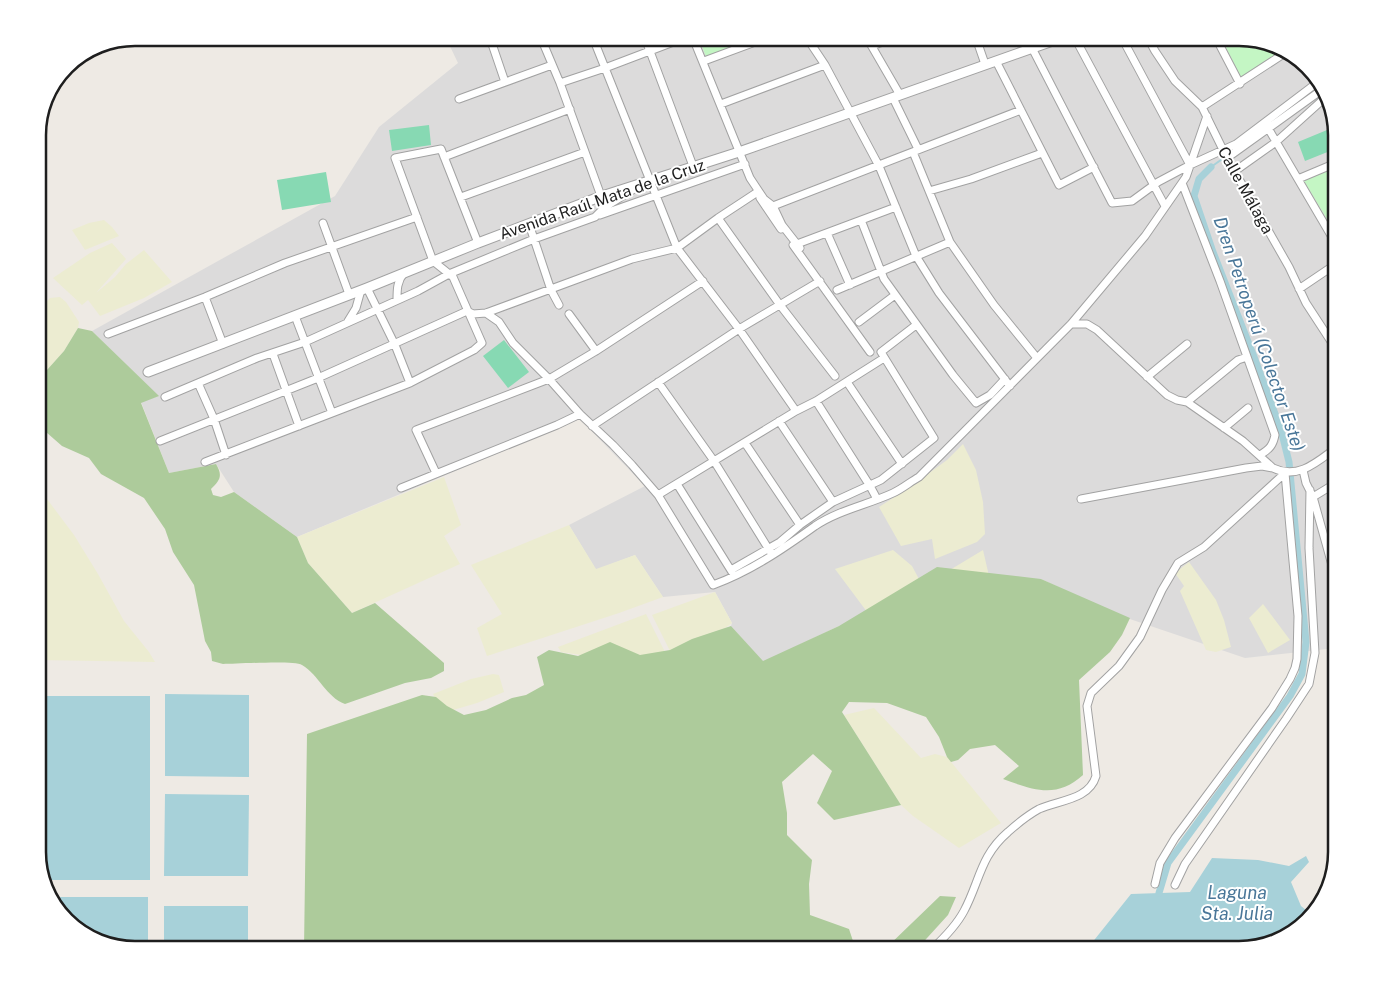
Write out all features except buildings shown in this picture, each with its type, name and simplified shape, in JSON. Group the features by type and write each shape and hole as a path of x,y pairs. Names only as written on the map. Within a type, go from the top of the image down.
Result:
{"street":[{"path":"493,46 505,82"},
{"path":"544,46 570,109 605,208"},
{"path":"596,46 677,248 704,281 796,411"},
{"path":"648,46 693,166"},
{"path":"560,83 661,46"},
{"path":"697,46 756,194 820,280 870,352"},
{"path":"704,62 739,46"},
{"path":"813,46 879,166 916,256 939,294 1010,386"},
{"path":"872,46 896,96 929,191 950,242 994,305 1037,358"},
{"path":"979,46 985,64"},
{"name":"Avenida Raúl Mata de la Cruz","path":"148,372 195,352 223,344 602,196 739,152 1038,46"},
{"path":"1079,46 1165,206"},
{"path":"1126,46 1190,164"},
{"name":"Calle Málaga","path":"1152,46 1175,81 1202,107 1306,303 1327,335"},
{"path":"1220,46 1240,84"},
{"path":"1032,48 1112,203 1132,201 1190,164 1236,144 1313,86"},
{"path":"1202,107 1280,56"},
{"path":"996,61 1059,185 1094,167"},
{"path":"459,98 552,64"},
{"path":"721,104 825,65"},
{"path":"1228,158 1317,92"},
{"path":"1235,171 1276,142 1321,101"},
{"path":"444,157 570,109"},
{"path":"773,206 1021,110"},
{"path":"486,313 499,322 513,343 549,378 580,414 620,451 658,495 713,585 846,510 894,493 919,477 1071,324 1145,236 1182,183 1207,116"},
{"path":"1268,128 1328,230"},
{"path":"205,462 410,383 482,344 453,277 433,261 395,158 441,149 478,243"},
{"path":"461,198 586,152"},
{"path":"929,191 1042,153"},
{"path":"165,397 257,358 305,342 449,274 534,239 745,164"},
{"path":"1298,179 1328,166"},
{"path":"750,178 764,199 773,206 782,225 798,246 896,207"},
{"path":"595,217 605,208 650,180"},
{"path":"1182,183 1276,435 1274,444 1268,450 1259,454 1255,462 1246,468"},
{"path":"467,311 473,314 486,313 632,259 677,248 718,218 756,194"},
{"path":"108,334 205,297 285,263 417,217"},
{"path":"718,218 780,305 835,376"},
{"path":"860,220 880,272 916,325 976,403 990,395 1005,379"},
{"path":"323,223 349,294"},
{"path":"529,224 551,290 559,305"},
{"path":"827,233 850,285"},
{"path":"837,290 950,242"},
{"path":"1300,289 1328,270"},
{"path":"397,300 399,282 404,273"},
{"path":"592,426 739,329 820,280"},
{"path":"436,473 416,430 549,378 596,351 704,281"},
{"path":"364,289 377,309 395,345 410,383"},
{"path":"346,323 351,318 364,289"},
{"path":"859,322 895,295"},
{"path":"205,297 223,344"},
{"path":"160,441 318,378 467,311"},
{"path":"1081,313 1167,395 1187,402 1259,454 1273,468"},
{"path":"569,314 596,351"},
{"path":"295,316 332,413"},
{"path":"1071,324 1086,324 1097,330"},
{"path":"771,552 800,525 833,502 870,486 902,464 934,438 881,352 916,325"},
{"path":"1147,377 1187,344"},
{"path":"273,354 299,426"},
{"path":"1187,402 1238,360 1248,357"},
{"path":"658,495 779,421 816,401 884,358"},
{"path":"658,382 714,461 771,552"},
{"path":"847,382 902,464"},
{"path":"198,383 214,418 226,454"},
{"path":"816,401 870,486 876,499"},
{"path":"1224,428 1248,408"},
{"path":"401,488 580,414"},
{"path":"779,421 833,502"},
{"path":"744,443 800,525"},
{"path":"1081,498 1246,468 1262,466 1284,473 1303,470 1328,454"},
{"path":"1303,470 1328,551"},
{"path":"1155,884 1160,863 1175,838 1272,708 1295,668 1298,616 1284,473"},
{"path":"940,941 964,912 982,866 998,841 1020,821 1033,813 1080,795 1092,786 1096,776 1087,706 1091,693 1119,666 1140,637 1162,590 1178,563 1204,547 1284,473"},
{"path":"677,484 733,573"},
{"path":"1311,494 1328,487"},
{"path":"1174,885 1185,864 1309,684 1315,653 1309,548 1311,494"}],"shaded area":[{"path":"450,46 1238,46 1267,51 1288,61 1302,72 1319,96 1328,130 1328,649 1245,658 1118,615 1041,579 839,626 763,662 731,626 732,623 715,592 663,597 635,555 596,570 569,525 645,486 580,419 297,537 234,492 216,464 169,473 141,402 158,396 92,331 335,196 379,127 458,63"}],"green space":[{"path":"702,46 731,46 706,57"},
{"path":"1225,46 1250,47 1277,54 1242,79"},
{"path":"429,125 431,145 392,151 389,130"},
{"path":"1327,130 1328,152 1305,161 1298,142"},
{"path":"1328,170 1328,221 1304,181"},
{"path":"326,172 331,202 282,210 277,180"},
{"path":"104,220 119,236 85,250 72,230 89,223"},
{"path":"112,243 126,259 96,293 115,277 126,264 144,250 172,282 144,298 100,316 88,300 82,305 53,278 90,253"},
{"path":"60,297 66,302 79,322 78,328 64,351 46,371 46,302 50,298"},
{"path":"78,328 92,331 159,396 141,403 169,473 216,464 220,478 211,489 213,495 221,497 234,492 297,537 308,563 352,613 375,603 444,663 444,671 431,678 405,683 345,704 338,701 302,665 277,662 223,664 212,661 211,652 205,641 194,585 173,552 165,529 144,498 101,474 89,458 62,446 46,432 46,371 64,351"},
{"path":"504,340 529,372 508,388 483,356"},
{"path":"963,444 976,470 983,502 985,534 977,542 935,559 932,539 901,546 879,507 947,460"},
{"path":"444,477 461,525 444,536 460,564 352,613 308,563 297,537"},
{"path":"46,498 74,535 124,621 155,662 46,660"},
{"path":"569,525 596,569 635,555 663,597 487,656 477,628 502,614 471,565"},
{"path":"893,550 912,566 920,581 935,579 983,550 989,576 885,636 835,569"},
{"path":"1189,562 1216,600 1224,620 1231,647 1216,652 1206,650 1180,591 1184,586 1175,573"},
{"path":"937,567 1041,579 1130,618 1122,635 1110,652 1079,680 1083,775 1073,783 1054,790 1035,789 1003,779 1019,766 995,745 970,749 958,760 951,762 939,737 926,717 887,703 849,702 842,712 901,805 834,820 817,803 832,771 813,754 782,782 787,813 787,835 812,860 809,884 810,915 849,929 853,941 304,941 307,734 422,695 436,697 447,706 464,715 486,710 512,698 526,695 544,685 537,657 549,650 578,656 610,642 640,655 670,650 692,639 731,626 763,661 839,626"},
{"path":"715,592 732,623 701,646 673,657 652,615"},
{"path":"1263,604 1290,640 1268,653 1249,618"},
{"path":"646,614 669,660 581,655 561,652 558,647"},
{"path":"493,674 499,675 504,692 477,703 443,713 433,694 471,679"},
{"path":"874,708 921,758 935,754 947,757 1001,823 959,848 913,816 901,805 844,715"},
{"path":"940,896 956,897 948,915 924,941 893,941"}],"water":[{"path":"165,694 249,695 249,777 165,776"},
{"path":"46,696 150,696 150,880 51,880 46,857"},
{"path":"165,794 249,795 248,876 164,876"},
{"name":"Laguna Sta. Julia","path":"1306,856 1309,862 1291,882 1301,906 1306,910 1302,915 1278,932 1261,938 1238,941 1093,941 1131,894 1190,892 1212,858 1258,860 1289,866"},
{"path":"59,897 148,897 148,941 136,941 113,938 96,932 72,915"},
{"path":"164,906 248,906 248,941 164,941"}],"waterway":[{"path":"1211,167 1225,157"},
{"name":"Dren Petroperú (Colector Este)","path":"1159,893 1168,863 1290,696 1302,674 1306,642 1289,462 1281,430 1213,252 1194,196 1199,179 1211,167"}]}
